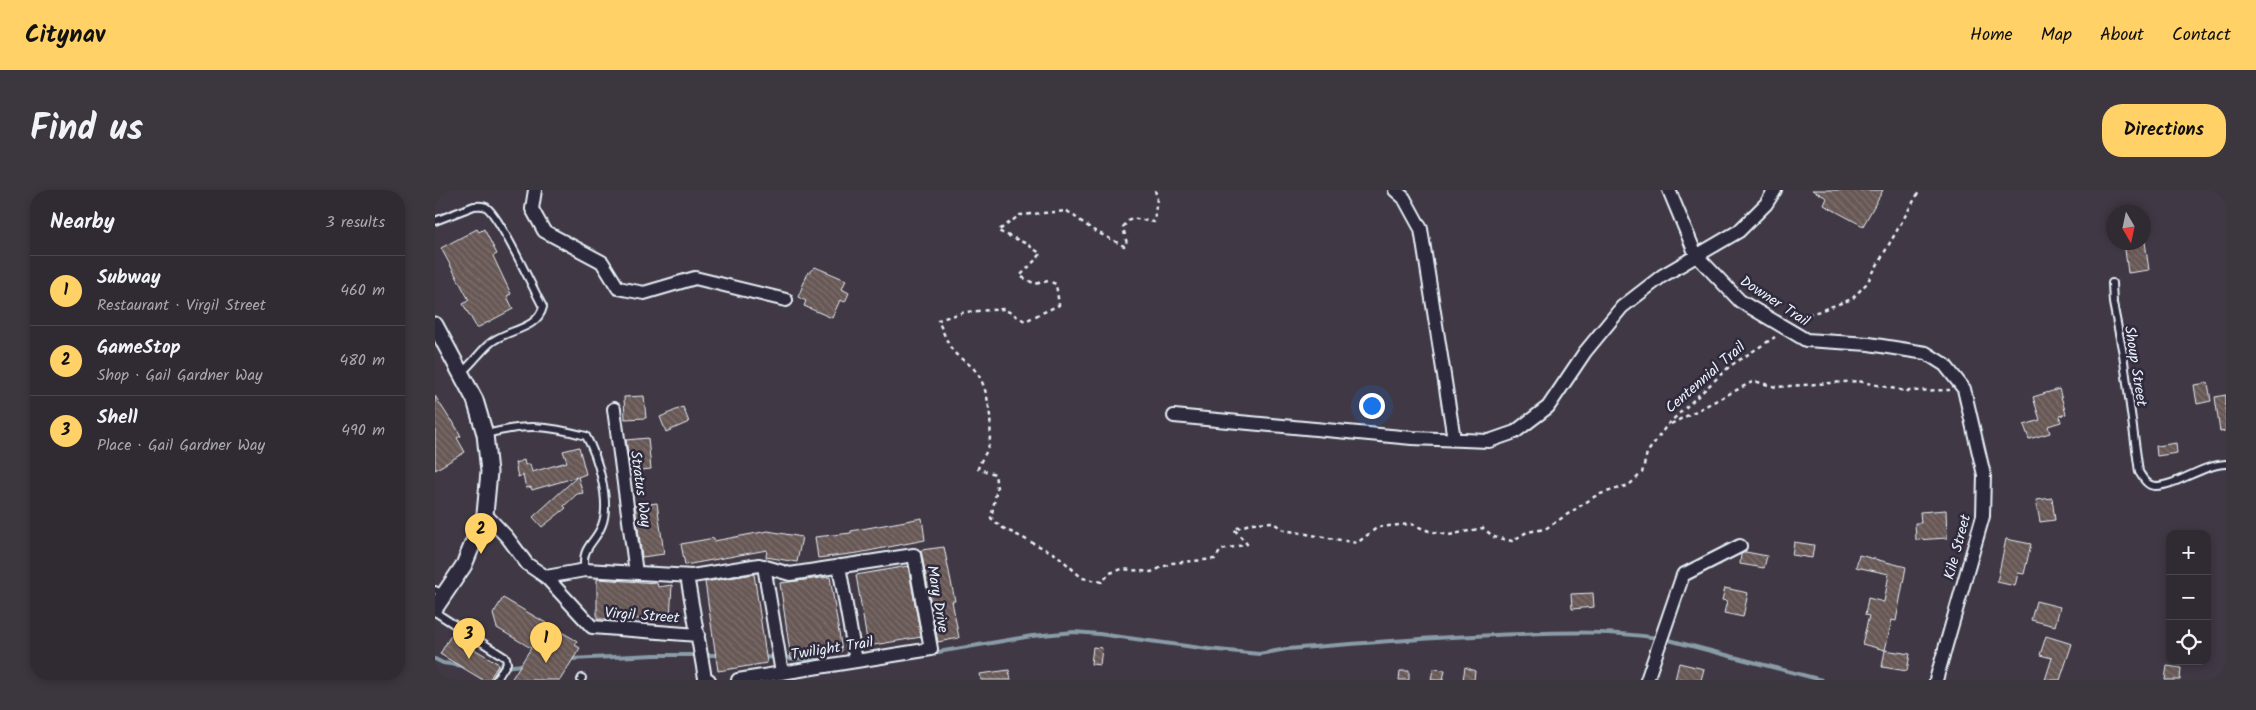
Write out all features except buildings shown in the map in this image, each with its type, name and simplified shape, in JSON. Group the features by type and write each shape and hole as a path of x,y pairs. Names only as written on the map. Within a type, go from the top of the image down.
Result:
{"street":[{"path":"535,190 533,209 544,231 602,262 618,288 644,293 695,278 786,300"},
{"path":"1395,190 1403,198 1421,229 1434,300 1454,439"},
{"name":"Downer Trail","path":"1669,190 1697,255 1740,301 1806,340 1869,344 1922,352"},
{"path":"1174,416 1412,438 1489,441 1515,432 1548,407 1585,352 1623,306 1662,276 1739,231 1766,204 1775,190"},
{"path":"435,325 475,400 485,434 489,472 485,514 464,565 439,592 435,608"},
{"name":"Kile Street","path":"1922,352 1945,365 1964,390 1984,475 1983,516 1936,680"},
{"name":"Stratus Way","path":"614,409 636,573"},
{"name":"Virgil Street","path":"485,514 507,537 527,564 546,577 592,627 698,635"},
{"path":"1647,680 1683,575 1740,546"},
{"name":"Mary Drive","path":"839,566 914,555 931,649"},
{"path":"546,577 585,570 687,576 759,565 790,574 839,566 856,661"},
{"path":"764,566 782,673"},
{"path":"687,576 705,678 709,680"},
{"name":"Twilight Trail","path":"738,680 931,649"}],"lane":[{"path":"435,220 474,206 487,208 501,228 543,307 541,315 533,322 489,343 475,361 460,373"},
{"name":"Shoup Street","path":"2112,284 2113,303 2123,354 2139,472 2145,482 2154,487 2202,469 2226,464"},
{"path":"485,434 515,426 534,426 586,436 606,498 607,512 602,527 584,552 585,570"},
{"path":"435,612 506,658 507,663 496,680"}],"path":[{"name":"Centennial Trail","path":"1155,190 1157,198 1154,222 1131,218 1123,227 1127,244 1124,246 1093,230 1067,211 1020,215 998,231 1027,244 1041,254 1020,276 1035,284 1048,281 1056,284 1059,304 1025,321 1004,309 965,312 938,320 951,347 961,361 974,369 984,388 991,409 988,448 979,461 978,469 995,474 997,488 991,518 1001,528 1057,555 1082,578 1102,582 1110,573 1122,569 1151,572 1172,563 1215,559 1221,550 1247,544 1234,529 1253,523 1272,522 1284,530 1357,543 1378,527 1411,524 1429,531 1449,535 1483,528 1494,537 1512,542 1527,532 1545,529 1597,496 1629,486 1642,474 1647,453 1667,426 1730,366 1782,333"},
{"path":"1786,320 1814,313 1852,299 1867,282 1920,190"},
{"name":"Centennial Trail","path":"1667,426 1754,381 1776,387 1857,381 1905,391 1964,390"}],"waterway":[{"path":"932,653 1032,636 1074,632 1259,654 1287,649 1492,635 1590,633 1658,638"},
{"path":"1665,639 1822,680"},
{"path":"570,659 655,655 720,655"},
{"path":"762,657 830,660"},
{"path":"435,659 443,663 464,666"},
{"path":"493,668 523,665"}],"place":[{"name":"GameStop","path":"481,554"},
{"name":"Shell","path":"469,659"},
{"name":"Subway","path":"546,663"}]}
